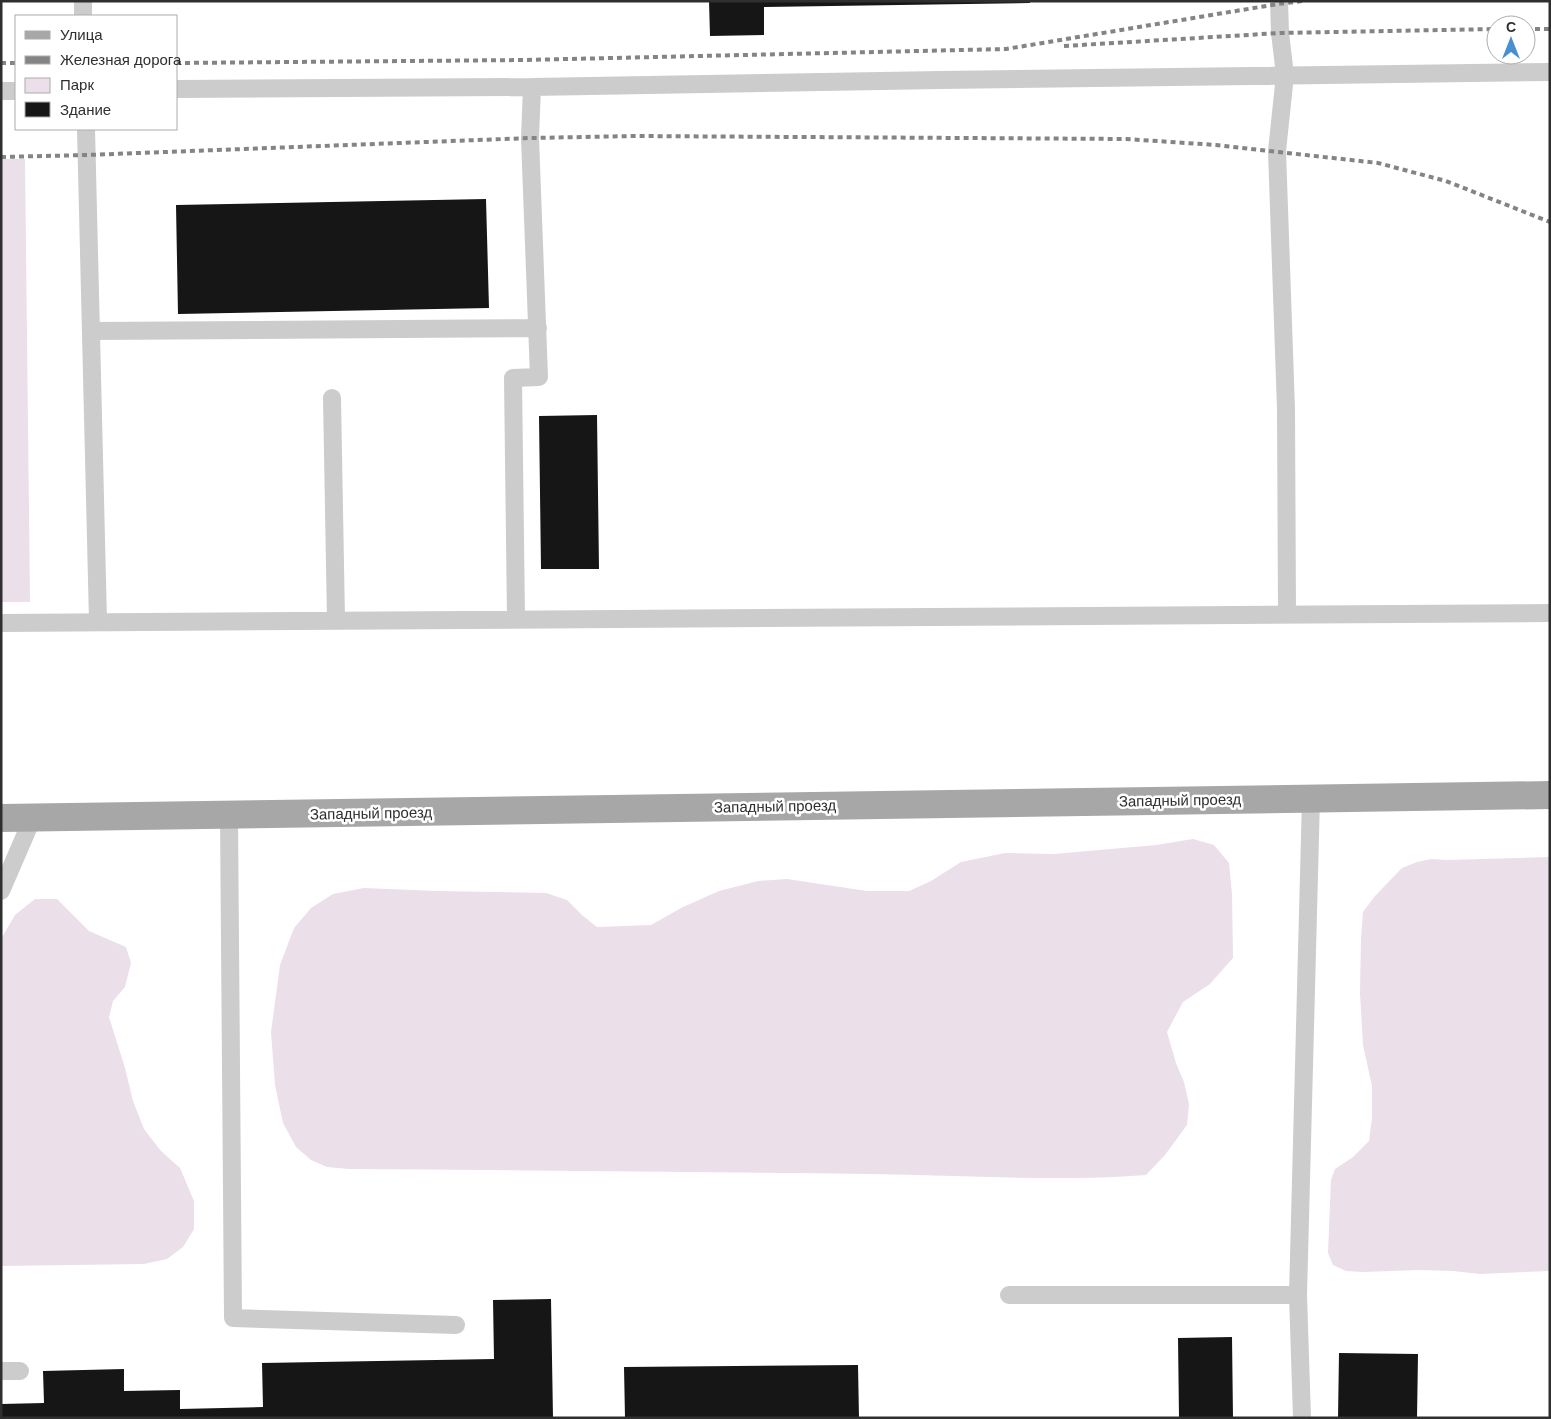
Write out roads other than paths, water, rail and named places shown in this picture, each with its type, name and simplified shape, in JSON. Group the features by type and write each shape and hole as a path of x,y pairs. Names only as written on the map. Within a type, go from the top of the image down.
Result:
{"main road":[{"name":"Западный проезд","path":"1,818 1550,795"}],"lane":[{"path":"82,1 83,15"},
{"path":"1279,1 1280,33 1285,75 1277,152 1286,409 1288,614"},
{"path":"178,89 532,87 1550,72"},
{"path":"516,619 513,378 540,377 530,138 532,87"},
{"path":"1,91 15,91"},
{"path":"86,130 98,622"},
{"path":"91,331 538,328"},
{"path":"332,398 336,620"},
{"path":"1,623 1550,613"},
{"path":"1302,1418 1298,1295 1311,798"},
{"path":"229,815 233,1318 456,1326"},
{"path":"1,891 34,817"},
{"path":"1009,1295 1298,1295"},
{"path":"1,1371 20,1371"}],"railway":[{"path":"178,63 524,60 1006,49 1303,1"},
{"path":"1064,46 1280,33 1486,29"},
{"path":"1536,29 1550,29"},
{"path":"1,63 15,63"},
{"path":"1,157 530,138 637,136 1126,139 1216,145 1378,163 1446,181 1550,222"}]}
